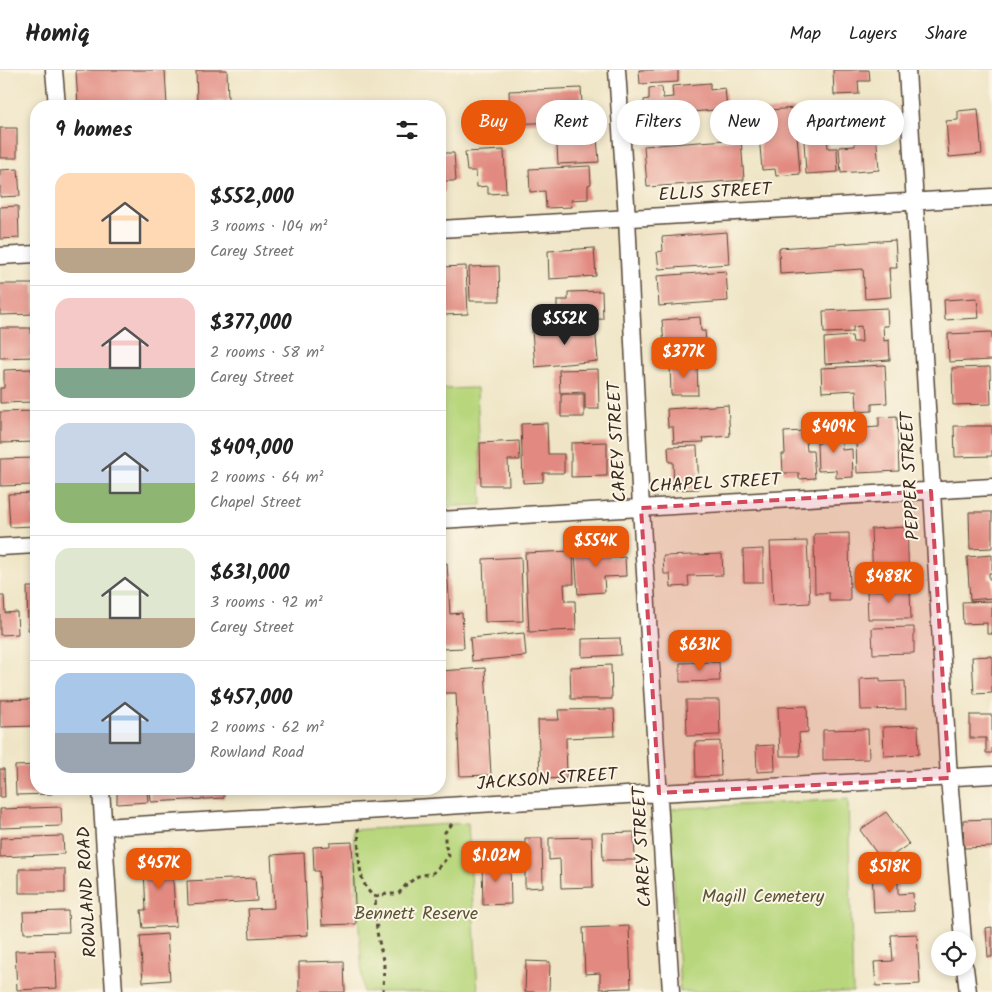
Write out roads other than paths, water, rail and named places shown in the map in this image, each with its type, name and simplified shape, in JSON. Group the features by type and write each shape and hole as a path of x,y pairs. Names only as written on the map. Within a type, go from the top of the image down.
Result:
{"street":[{"path":"54,70 56,100"},
{"name":"CAREY STREET","path":"617,70 641,508 671,992"},
{"name":"PEPPER STREET","path":"907,70 949,778 962,931"},
{"name":"ELLIS STREET","path":"446,229 992,197"},
{"path":"0,256 30,254"},
{"name":"CHAPEL STREET","path":"446,520 992,488"},
{"path":"0,547 30,545"},
{"name":"JACKSON STREET","path":"104,827 992,775"},
{"name":"ROWLAND ROAD","path":"102,795 114,992"},
{"path":"967,976 968,992"}],"park label":[{"name":"Magill Cemetery","path":"763,897"},
{"name":"Bennett Reserve","path":"416,914"}]}
